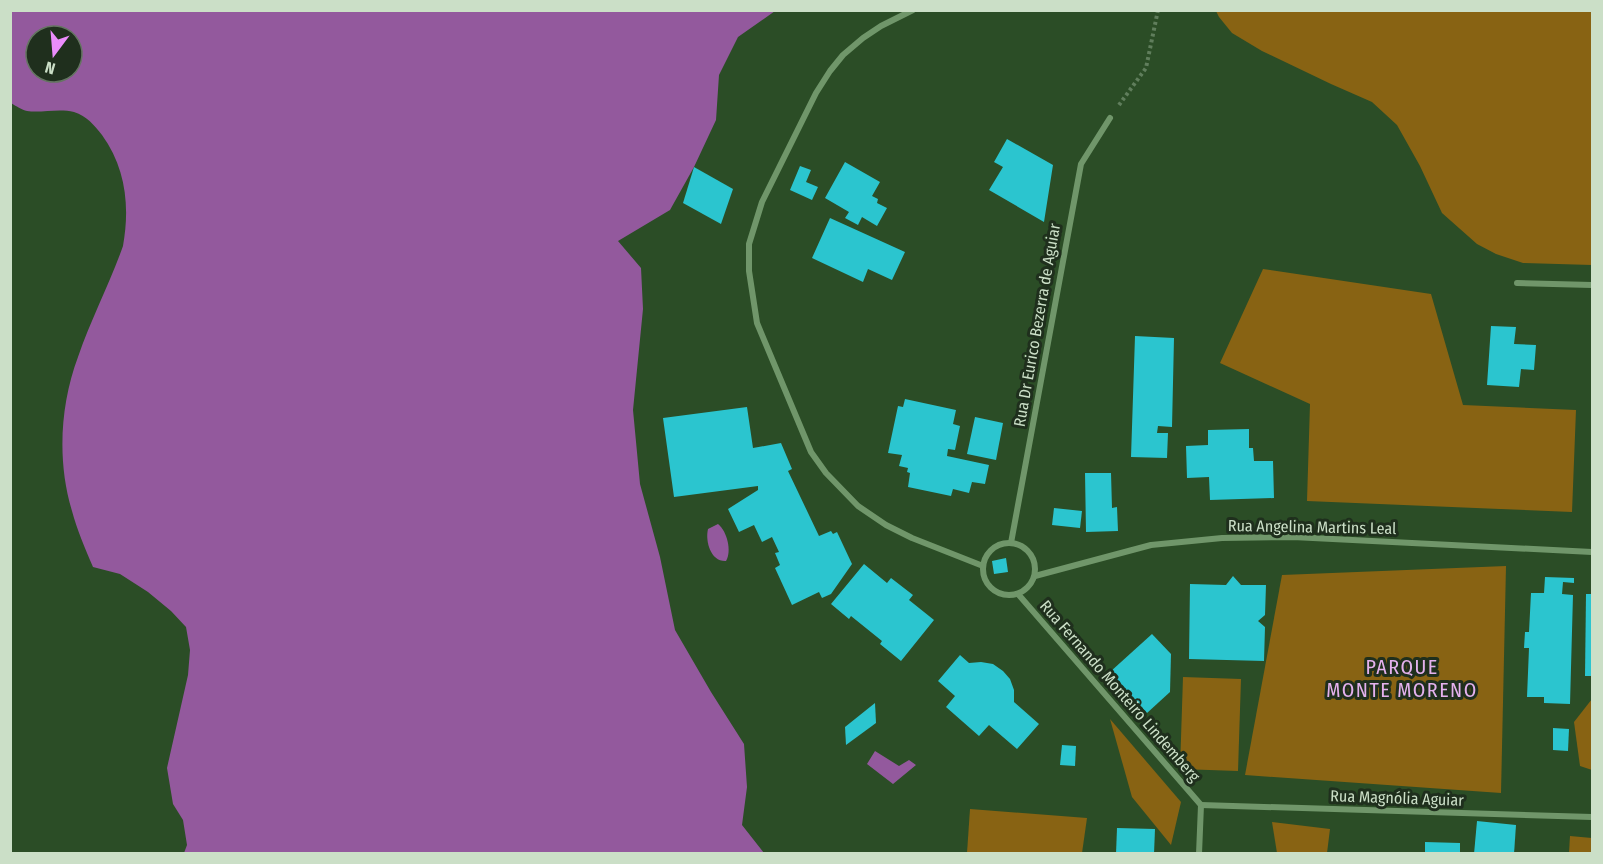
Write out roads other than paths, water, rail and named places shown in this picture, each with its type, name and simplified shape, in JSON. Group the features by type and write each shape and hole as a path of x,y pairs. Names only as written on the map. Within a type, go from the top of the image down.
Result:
{"street":[{"path":"913,10 881,26 843,55 816,93 762,202 748,244 749,271 757,323 812,452 826,473 858,506 886,525 912,538 983,566"},
{"name":"Rua Dr Eurico Bezerra de Aguiar","path":"1011,543 1081,164 1110,118"},
{"path":"1517,284 1593,285"},
{"name":"Rua Angelina Martins Leal","path":"1035,576 1151,545 1222,538 1293,537 1593,552"},
{"path":"1011,543 1029,552 1035,567 1035,576 1026,590 1008,596 999,594 990,588 985,580 983,561 988,552 996,546 1011,543"},
{"name":"Rua Fernando Monteiro Lindemberg","path":"1018,594 1201,805"},
{"path":"1199,854 1201,805"},
{"name":"Rua Magnólia Aguiar","path":"1201,805 1593,817"}],"district":[{"name":"PARQUE MONTE MORENO","path":"1402,678"}]}
